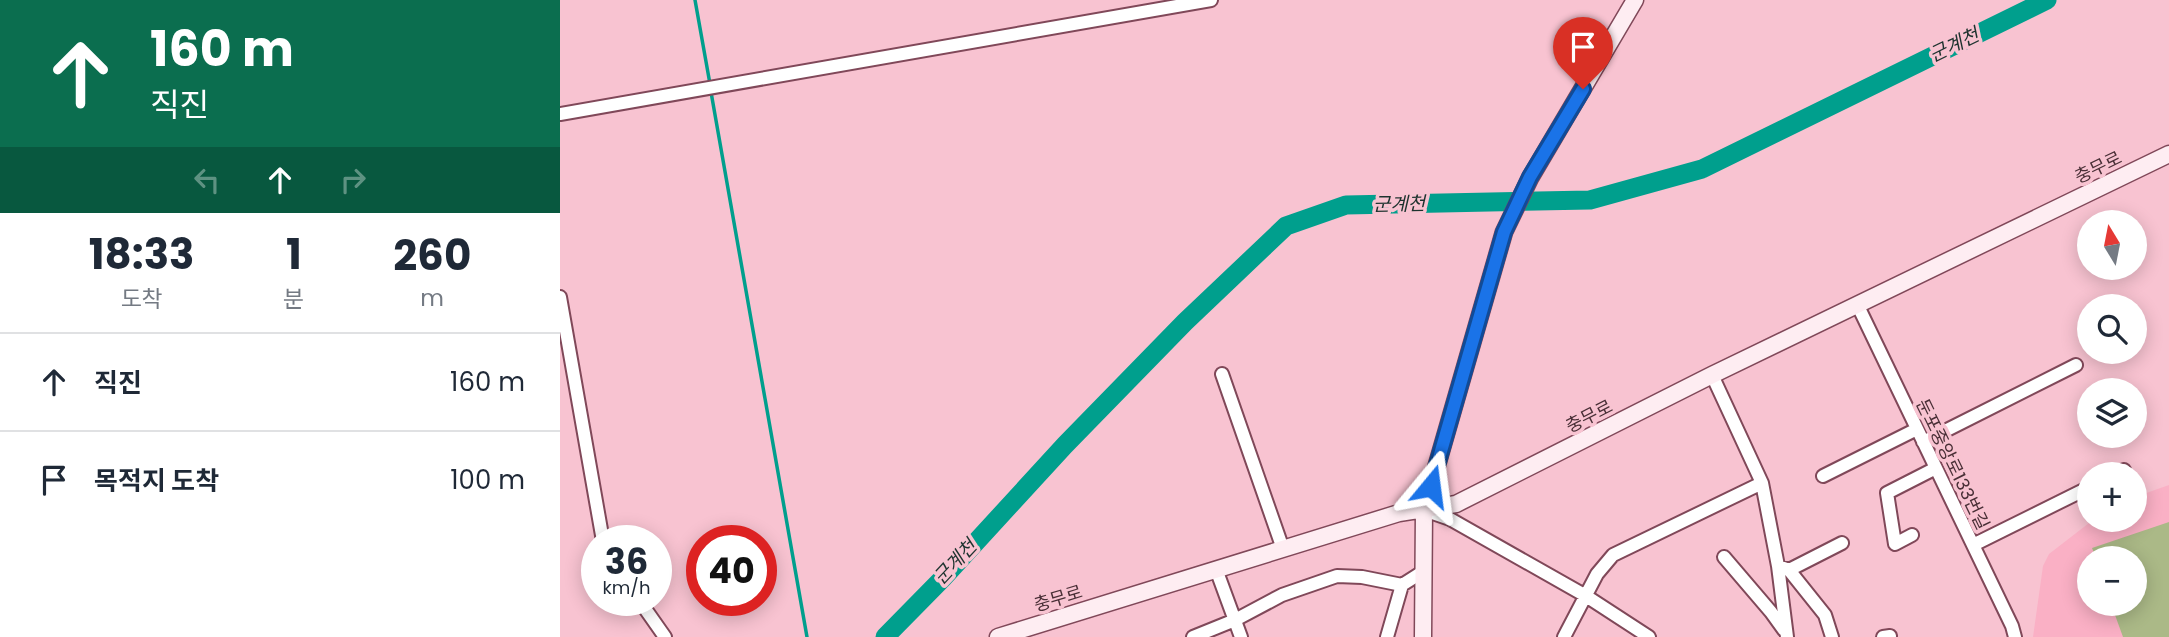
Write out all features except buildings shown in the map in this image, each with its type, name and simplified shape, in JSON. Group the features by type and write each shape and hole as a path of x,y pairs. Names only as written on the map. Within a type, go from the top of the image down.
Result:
{"street":[{"path":"560,114 1211,0"},
{"path":"1423,637 1424,510 1504,232 1530,177 1635,0"},
{"name":"충무로","path":"998,637 1399,513 1456,504 1712,375 2169,154"},
{"path":"560,297 600,525"},
{"name":"둔포중앙로133번길","path":"1858,306 2015,637"},
{"path":"1923,442 2076,365"},
{"path":"1222,374 1283,549"},
{"path":"1712,375 1762,483 1783,568 1786,635"},
{"path":"1823,475 1917,429"},
{"path":"1912,535 1895,544 1887,493 1936,468"},
{"path":"1564,637 1597,574 1613,555 1762,483"},
{"path":"1973,545 2077,493"},
{"path":"1424,510 1451,519 1586,596 1649,637"},
{"path":"1783,568 1842,543"},
{"path":"1724,558 1771,612 1786,635"},
{"path":"1783,568 1825,615 1832,637"},
{"path":"1216,569 1241,637"},
{"path":"1387,637 1402,584 1424,570"},
{"path":"1193,637 1235,620 1282,595 1336,576 1362,577 1402,584"},
{"path":"650,616 665,637"},
{"path":"1883,637 1890,636"}],"shaded area":[{"path":"2169,485 2169,637 2033,637 2043,566 2049,554 2077,532 2147,532 2147,493"}],"green space":[{"path":"2169,522 2169,637 2123,637 2115,616 2147,616 2147,546 2098,546 2147,532 2147,529"}],"waterway":[{"path":"695,0 710,84"},
{"name":"군계천","path":"885,637 1185,322 1286,226 1346,205 1590,200 1702,169 2047,0"},
{"path":"711,92 807,637"}],"route":[{"path":"1431,486 1504,232 1530,177 1583,89"}]}
